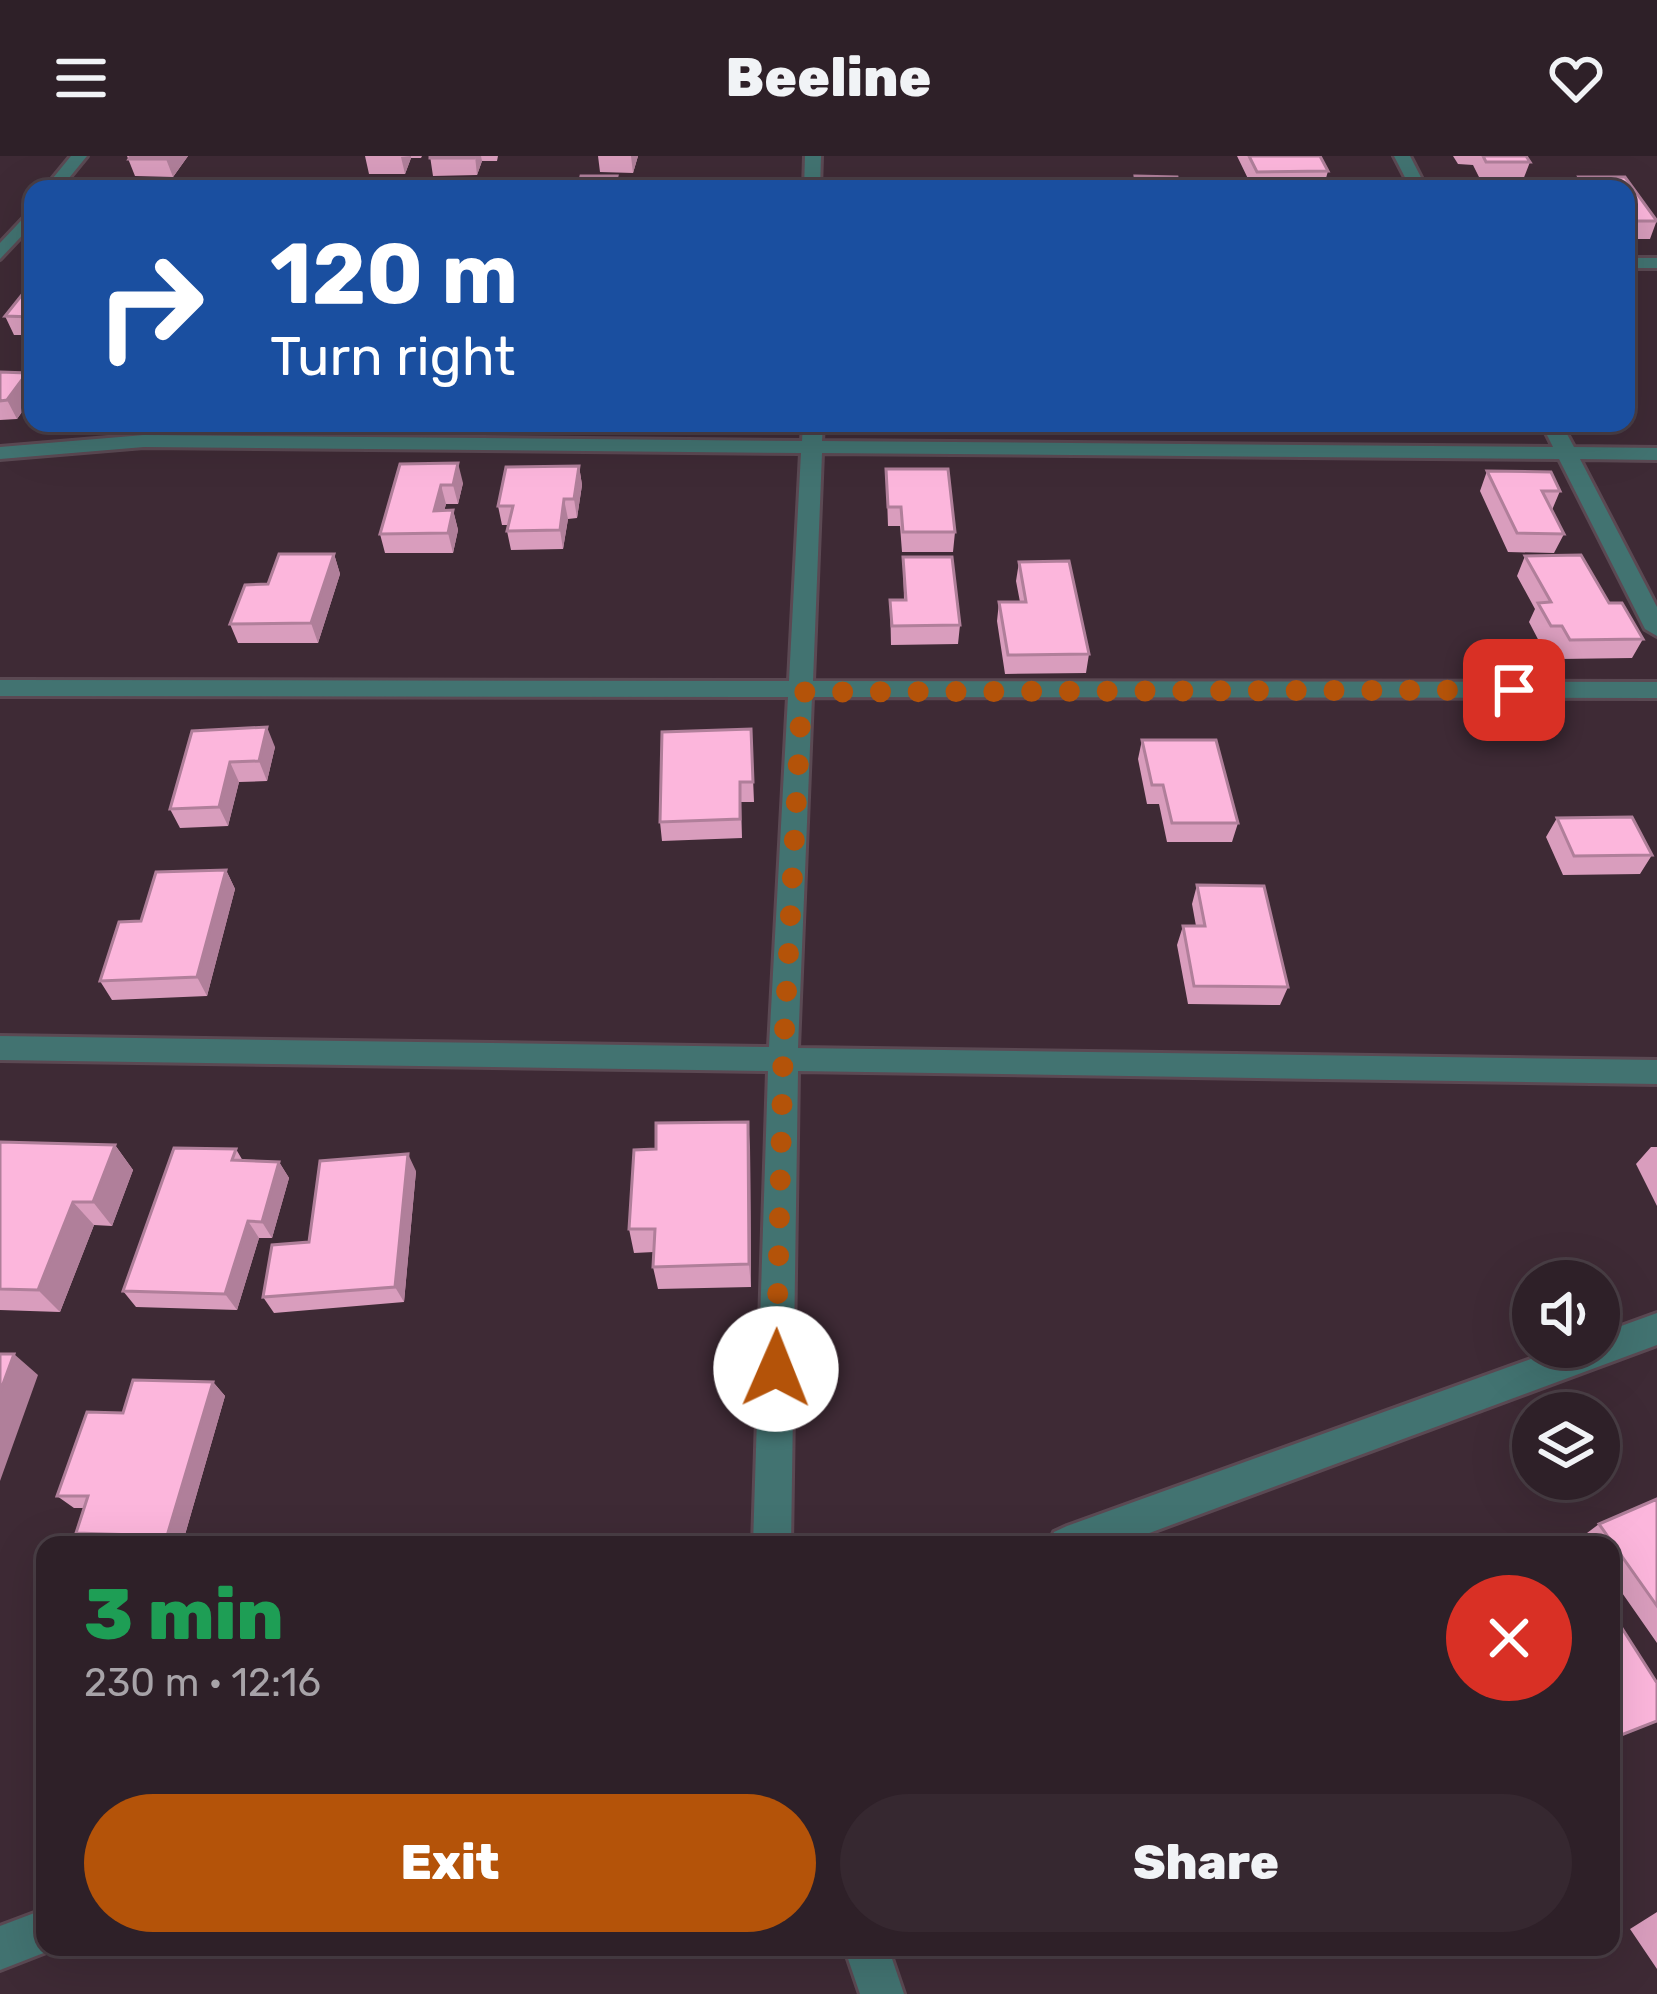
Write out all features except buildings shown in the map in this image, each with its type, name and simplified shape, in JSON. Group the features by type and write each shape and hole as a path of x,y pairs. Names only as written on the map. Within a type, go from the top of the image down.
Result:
{"street":[{"path":"59,180 79,156"},
{"path":"0,253 24,224"},
{"path":"1556,432 1657,629"},
{"path":"772,1536 783,1060 814,434"},
{"path":"0,453 144,441 814,434 1657,454"},
{"path":"0,688 1657,690"},
{"path":"0,1048 1657,1072"},
{"path":"1092,1536 1657,1329"},
{"path":"0,1948 36,1934"},
{"path":"869,1956 882,1994"}],"route":[{"path":"776,1369 783,1060 802,692 1514,690"}]}
